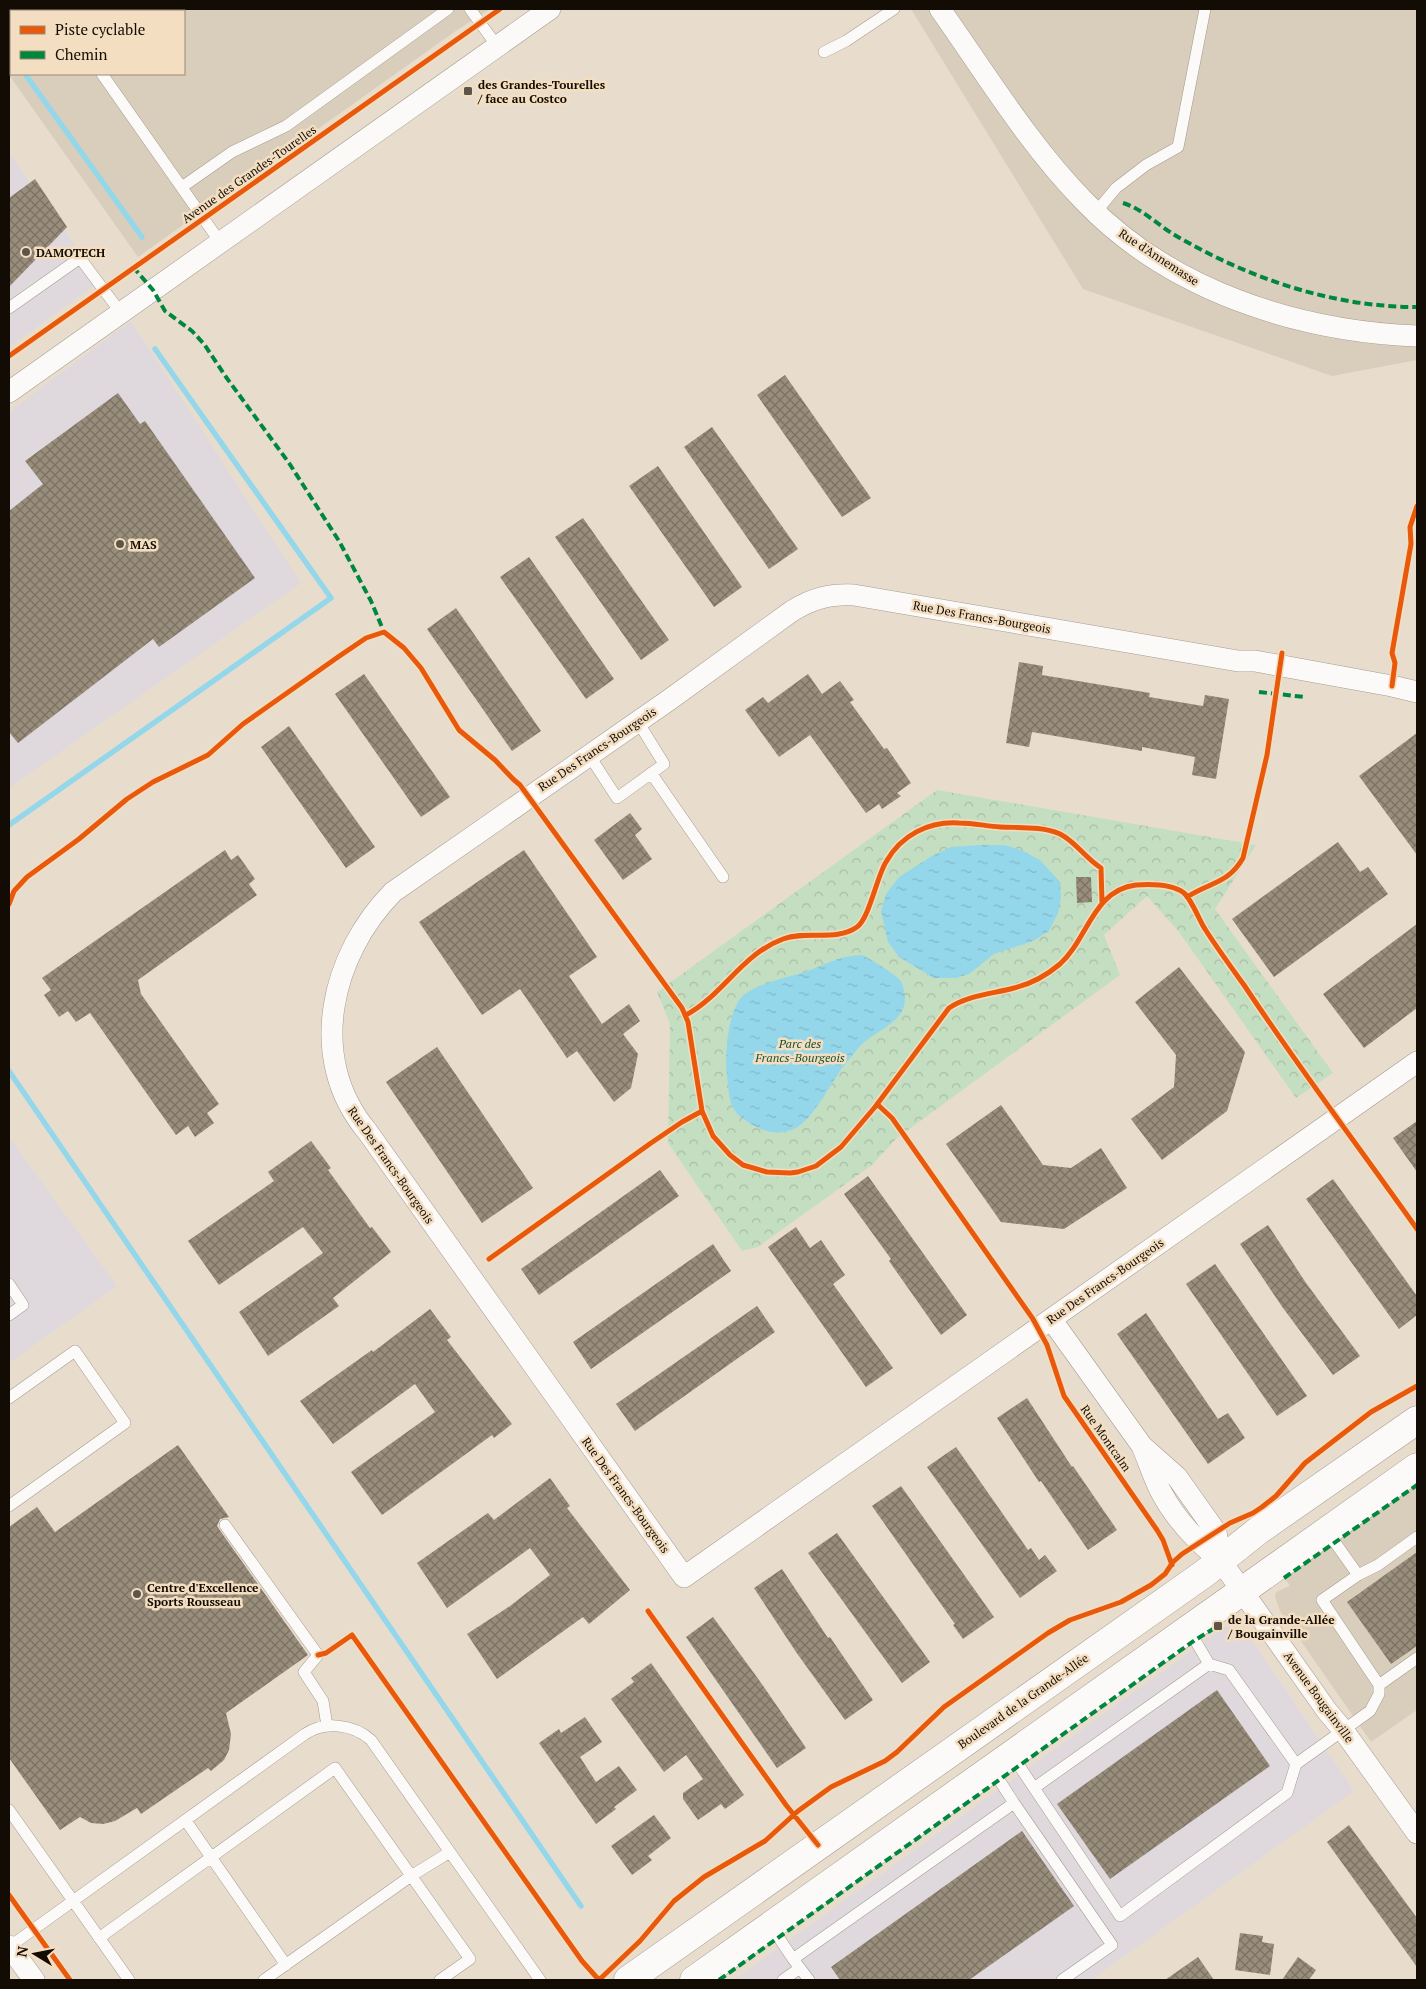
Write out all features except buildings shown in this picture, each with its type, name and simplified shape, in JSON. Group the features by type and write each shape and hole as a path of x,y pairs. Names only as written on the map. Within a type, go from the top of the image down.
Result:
{"street":[{"path":"9,392 550,9"},
{"name":"Rue d'Annemasse","path":"940,9 1044,155 1066,182 1125,237 1200,284 1229,297 1273,312 1316,324 1366,332 1417,336"},
{"name":"Rue Des Francs-Bourgeois","path":"1417,692 1254,661 1238,661 865,597 832,594 813,599 792,611 638,722 406,881 384,901 354,942 342,971 335,1001 332,1027 334,1056 343,1094 354,1116 367,1131 684,1577 1417,1062"},
{"name":"Rue Montcalm","path":"1051,1319 1142,1446 1177,1477 1216,1532 1221,1561"},
{"name":"Boulevard de la Grande-Allée","path":"628,1980 1221,1561 1259,1530 1417,1420"},
{"path":"694,1980 1417,1467"},
{"name":"Avenue Bougainville","path":"1221,1561 1327,1711 1343,1730 1417,1833"},
{"path":"9,1947 34,1980"}],"lane":[{"path":"182,187 232,152 286,126 448,9"},
{"path":"470,9 497,46"},
{"path":"824,52 853,36 894,9"},
{"path":"1096,212 1116,188 1146,165 1178,147 1205,9"},
{"path":"103,75 220,242"},
{"path":"9,308 80,258 121,313"},
{"path":"589,755 617,798 664,764 638,722"},
{"path":"651,773 723,877"},
{"path":"9,1284 23,1305 9,1315"},
{"path":"9,1398 75,1351 125,1423 9,1506"},
{"path":"225,1525 318,1655 304,1672 323,1701 327,1726"},
{"path":"1327,1531 1358,1575"},
{"path":"1002,1762 1034,1788 1120,1916 1287,1793 1296,1764 1370,1711 1379,1694 1379,1685 1322,1600 1358,1575 1378,1565 1417,1537"},
{"path":"1189,1630 1208,1664 1230,1670 1296,1764"},
{"path":"1379,1685 1417,1658"},
{"path":"1034,1788 1208,1664"},
{"path":"9,1947 305,1734 318,1727 327,1726 353,1729 370,1740 540,1980"},
{"path":"1002,1762 1014,1803 1112,1945 1062,1980"},
{"path":"99,1938 335,1768 470,1959 440,1980"},
{"path":"783,1980 797,1963 1014,1803"},
{"path":"9,1810 129,1980"},
{"path":"186,1820 286,1965"},
{"path":"264,1980 411,1876 450,1852"},
{"path":"771,1926 809,1980"}],"shaded area":[{"path":"9,9 490,9 457,30 138,257 9,75"},
{"path":"911,9 1417,9 1417,360 1332,376 1083,289"},
{"path":"9,153 101,281 9,347"},
{"name":"MAS","path":"131,321 301,583 9,788 9,412"},
{"path":"9,1137 117,1286 9,1363"},
{"path":"1417,1483 1417,1710 1371,1742 1280,1611 1275,1597 1276,1592 1290,1586 1285,1579 1286,1576"},
{"path":"1226,1626 1248,1634 1354,1791 1091,1980 734,1980"}],"green space":[{"name":"Parc des Francs-Bourgeois","path":"937,790 1256,845 1215,909 1333,1073 1296,1098 1179,932 1147,896 1104,935 1120,975 897,1138 872,1165 758,1247 742,1251 668,1143 670,1024 657,992"}],"water":[{"path":"1004,845 1021,850 1040,860 1060,882 1061,897 1058,913 1049,931 1033,941 994,954 969,974 956,978 934,978 899,957 888,942 881,911 886,894 899,877 932,856 951,847"},
{"path":"862,955 901,981 905,998 901,1013 892,1023 861,1046 845,1065 811,1115 796,1128 789,1131 774,1132 760,1129 747,1122 731,1104 726,1068 728,1032 739,1000 745,994 767,983 805,972 839,959"}],"waterway":[{"path":"26,75 142,237"},
{"path":"9,825 331,598 155,349"},
{"path":"9,1071 581,1906"}],"marked path":[{"path":"1123,203 1138,209 1171,233 1206,252 1264,278 1293,288 1354,302 1417,307"},
{"path":"133,267 153,290 165,311 192,331 204,344 289,463 339,541 371,601 384,632"},
{"path":"1259,692 1305,697"},
{"path":"1284,1578 1417,1485"},
{"path":"719,1980 1195,1640 1218,1626"}],"cycle path":[{"name":"Avenue des Grandes-Tourelles","path":"9,356 500,9"},
{"path":"1392,686 1395,663 1392,653 1411,544 1410,527 1417,506"},
{"path":"9,904 14,891 27,877 79,839 127,799 153,782 208,755 243,724 338,657 366,638 384,632 404,648 421,668 459,730 495,760 520,785 682,1008 688,1022 702,1111 713,1136 730,1155 743,1165 767,1172 790,1173 816,1166 841,1147 875,1107 949,1008 973,998 1033,982 1060,964 1070,954 1092,917 1110,896 1122,889 1136,885 1161,885 1179,890 1187,896 1219,950 1417,1229"},
{"path":"1187,897 1225,878 1237,867 1243,858 1267,755 1282,653"},
{"path":"686,1015 699,1007 744,964 769,946 792,937 840,934 857,927 869,907 883,868 892,852 908,837 937,824 964,823 1031,828 1053,831 1060,834 1071,841 1101,868 1102,902"},
{"path":"877,1104 892,1118 1033,1319 1047,1345 1064,1396 1157,1530 1163,1540 1172,1565"},
{"path":"489,1259 651,1143 702,1111"},
{"path":"318,1655 326,1653 352,1635 582,1961 599,1980 640,1941 674,1901 704,1877 765,1841 798,1811 831,1787 885,1761 944,1707 1048,1633 1070,1620 1121,1602 1151,1585 1165,1574 1173,1562 1182,1554 1230,1523 1253,1513 1276,1496 1305,1463 1371,1412 1417,1386"},
{"path":"648,1611 786,1805 818,1845"},
{"path":"9,1895 70,1980"}],"place":[{"name":"des Grandes-Tourelles / face au Costco","path":"468,91"},
{"name":"DAMOTECH","path":"26,252"},
{"name":"MAS","path":"120,544"},
{"name":"Centre d'Excellence Sports Rousseau","path":"137,1594"},
{"name":"de la Grande-Allée / Bougainville","path":"1218,1626"}]}
